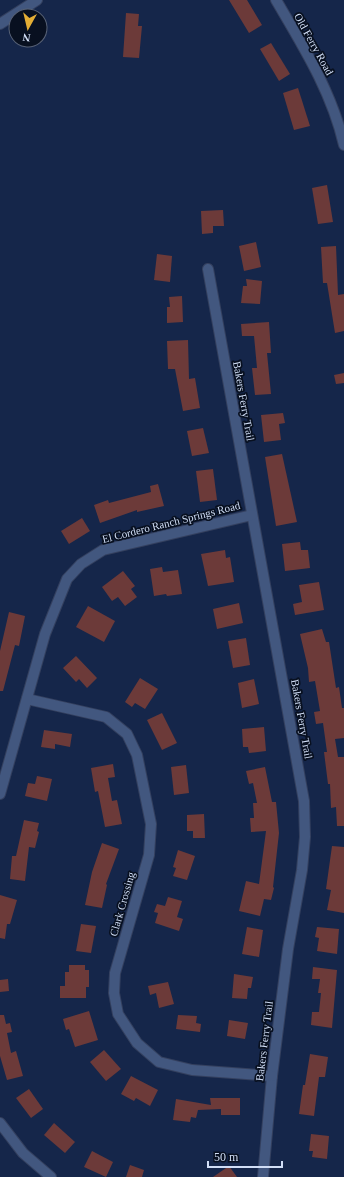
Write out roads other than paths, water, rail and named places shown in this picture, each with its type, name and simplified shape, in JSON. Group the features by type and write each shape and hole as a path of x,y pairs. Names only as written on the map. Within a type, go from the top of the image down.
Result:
{"street":[{"path":"0,24 37,0"},
{"name":"Old Ferry Road","path":"276,0 317,70 341,132 344,145"},
{"name":"Bakers Ferry Trail","path":"208,269 304,801 305,837 302,870 288,950 272,1076 263,1177"},
{"name":"El Cordero Ranch Springs Road","path":"0,794 45,634 67,579 81,564 103,550 252,515"},
{"name":"Clark Crossing","path":"27,699 106,717 127,734 137,755 151,824 149,855 114,973 114,993 118,1014 137,1043 159,1062 192,1070 272,1076"},
{"path":"0,1123 23,1153 51,1177"}]}
